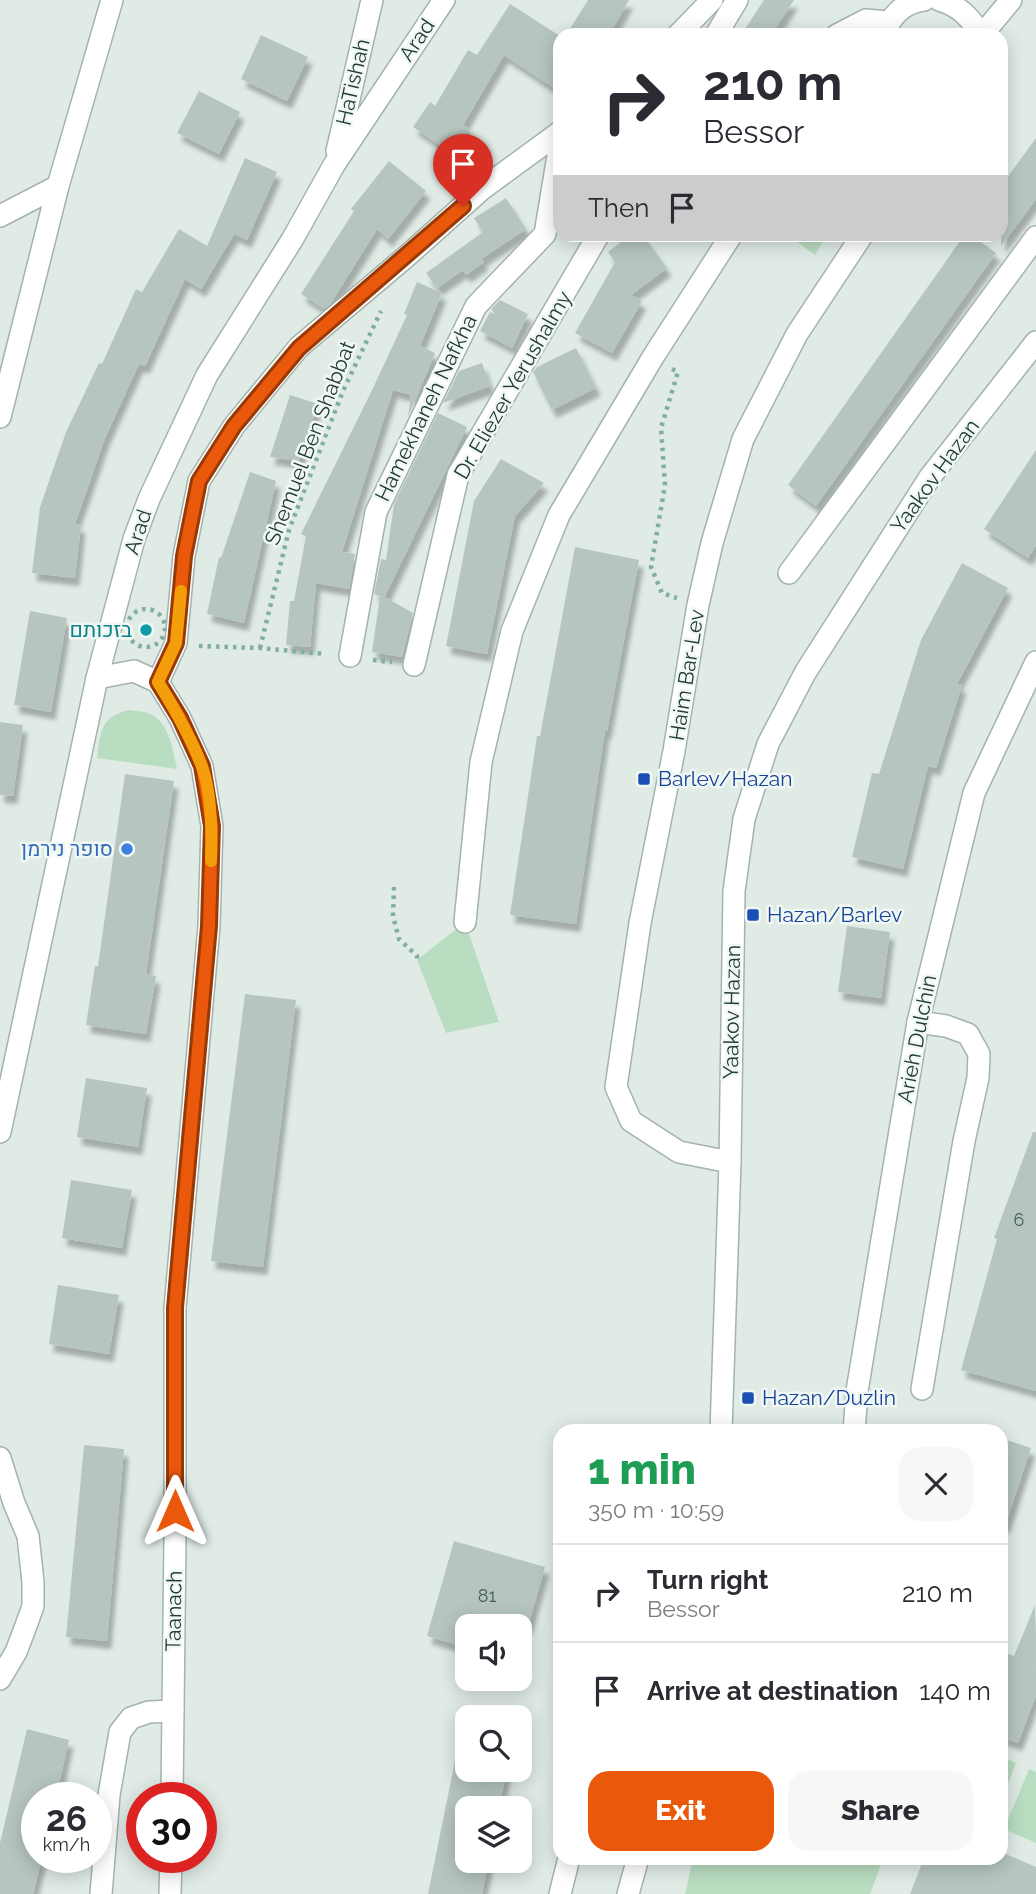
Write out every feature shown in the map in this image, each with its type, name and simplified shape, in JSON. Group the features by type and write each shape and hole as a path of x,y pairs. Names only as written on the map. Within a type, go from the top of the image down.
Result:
{"street":[{"path":"0,417 58,186 112,0"},
{"name":"HaTishah","path":"334,165 372,0"},
{"name":"Arad","path":"0,1132 97,678 134,539 149,499 207,375 292,240 334,165 444,0"},
{"path":"685,28 712,0"},
{"path":"720,28 737,0"},
{"path":"851,28 866,20 886,28 900,9 924,0"},
{"path":"939,0 966,13 977,28"},
{"path":"988,28 1011,0"},
{"path":"97,678 134,671 158,682 176,643 184,556 199,481 234,426 299,348 482,189 553,137"},
{"path":"0,216 58,186"},
{"name":"Hamekhaneh Nafkha","path":"350,656 376,512 476,306 545,234 553,186"},
{"path":"789,573 1036,237"},
{"name":"Dr. Eliezer Yerushalmy","path":"414,666 458,475 594,242"},
{"path":"465,922 481,762 512,631 559,515 633,388 727,242"},
{"name":"Haim Bar-Lev","path":"730,1162 678,1152 631,1121 616,1087 640,923 674,751 698,605 720,517 743,439 797,334 858,242"},
{"name":"Yaakov Hazan","path":"721,1424 730,1162 734,891 744,819 768,744 805,673 930,477 1036,342"},
{"name":"Arieh Dulchin","path":"854,1424 918,1022 974,793 1036,662"},
{"name":"Taanach","path":"158,682 180,718 202,766 212,826 209,926 175,1308 172,1782"},
{"path":"918,1022 946,1026 968,1034 979,1054 978,1078 964,1141 922,1389"},
{"path":"0,1458 7,1498 28,1536 33,1582 33,1605 16,1652 0,1679"},
{"path":"102,1894 109,1795 120,1731 131,1718 173,1711"},
{"path":"560,1894 567,1865"},
{"path":"628,1894 636,1865"},
{"path":"170,1894 171,1873"}],"path":[{"name":"Shemuel Ben Shabbat","path":"260,648 289,530 343,391 384,305"},
{"path":"662,593 651,567 665,485 661,428 678,372"},
{"path":"149,609 164,620 165,632 153,646 141,646 135,643 128,633 129,621 136,611 149,609"},
{"path":"187,645 350,656 414,666"},
{"path":"394,887 393,916 399,939 417,956 417,960"}],"green space":[{"path":"797,242 823,242 815,255"},
{"path":"128,710 151,714 163,725 170,738 177,769 97,758 107,722"},
{"path":"465,922 499,1022 446,1033 417,960"},
{"path":"1008,1759 1016,1763 1008,1784"},
{"path":"1029,1769 1036,1772 1036,1843 1008,1831 1008,1819"},
{"path":"691,1865 881,1865 870,1894 685,1894"}],"building":[{"path":"588,0 629,0 613,28 570,28"},
{"path":"764,0 794,0 776,28 746,28"},
{"path":"510,4 553,32 553,87 504,55 463,125 469,129 453,154 413,127 430,102 435,106 468,50 477,55"},
{"path":"261,35 308,57 287,101 241,79"},
{"path":"199,91 240,112 219,154 177,133"},
{"path":"1036,138 1036,199 1008,237 1008,176"},
{"path":"245,158 277,172 247,240 234,234 201,289 185,279 145,366 139,364 105,438 75,524 81,525 75,578 32,573 40,507 66,432 99,363 102,364 136,289 142,292 179,229 207,246"},
{"path":"389,161 426,191 388,239 377,229 331,303 324,309 301,294 354,211 351,209"},
{"path":"506,198 526,229 481,259 484,262 466,275 463,270 437,288 426,273 483,232 474,218"},
{"path":"621,242 648,242 667,268 631,295 642,301 612,353 575,333 615,262 608,252"},
{"path":"959,242 981,242 996,253 816,506 788,485"},
{"path":"417,282 442,293 420,346 435,353 408,417 411,395 393,390 342,552 355,554 349,589 316,583 310,647 286,645 290,601 294,601 306,536 301,534 407,315 404,314"},
{"path":"500,300 528,314 512,348 480,331 490,312 495,314 491,309"},
{"path":"576,348 596,388 552,410 533,372 537,367"},
{"path":"482,363 490,386 443,403 459,371"},
{"path":"290,395 318,404 299,461 270,457"},
{"path":"438,413 467,427 383,596 413,613 402,657 372,652 380,596 374,594 381,559 386,560 394,504"},
{"path":"1036,450 1036,545 1028,558 984,529"},
{"path":"501,459 544,483 515,516 487,654 446,646 474,501"},
{"path":"250,472 276,481 244,623 207,614 219,557 221,558"},
{"path":"575,547 639,560 605,731 576,924 510,915 537,736 540,736"},
{"path":"962,563 1008,588 957,684 962,685 936,768 928,766 903,869 852,857 872,773 879,774 921,640"},
{"path":"30,611 67,618 51,712 14,705"},
{"path":"0,722 23,725 13,796 0,795"},
{"path":"125,774 174,781 146,974 156,976 146,1034 86,1025 95,966 98,966"},
{"path":"847,926 890,932 881,998 838,992"},
{"path":"245,994 296,1000 263,1267 211,1261"},
{"path":"86,1078 147,1088 138,1147 77,1137"},
{"path":"1033,1132 1036,1132 1036,1391 961,1370 997,1239 994,1238"},
{"path":"71,1180 132,1190 122,1248 62,1238"},
{"path":"58,1285 119,1295 109,1354 49,1344"},
{"path":"1008,1440 1031,1448 1008,1517"},
{"path":"84,1445 124,1449 107,1641 66,1637"},
{"path":"454,1541 545,1567 531,1614 455,1614 455,1644 427,1636"},
{"path":"1035,1605 1036,1695 1018,1743 1008,1739 1008,1654 1014,1656"},
{"path":"27,1729 69,1740 59,1782 21,1782 21,1873 38,1873 33,1894 0,1894 0,1843"},
{"path":"455,1761 455,1782 504,1782 501,1796 455,1796 455,1873 486,1873 482,1894 428,1894"},
{"path":"1008,1855 1036,1867 1036,1894 910,1894 921,1865 1008,1865"}],"slow traffic":[{"path":"181,591 176,643 158,682 180,718 202,766 212,826 211,861"}],"place":[{"name":"בזכותם","path":"146,630"},
{"name":"Barlev/Hazan","path":"644,779"},
{"name":"סופר נירמן","path":"127,849"},
{"name":"Hazan/Barlev","path":"753,915"},
{"name":"Hazan/Duzlin","path":"748,1398"}],"route":[{"path":"175,1511 175,1308 209,926 212,826 202,766 180,718 158,682 176,643 184,556 199,481 234,426 299,348 463,206"}]}
